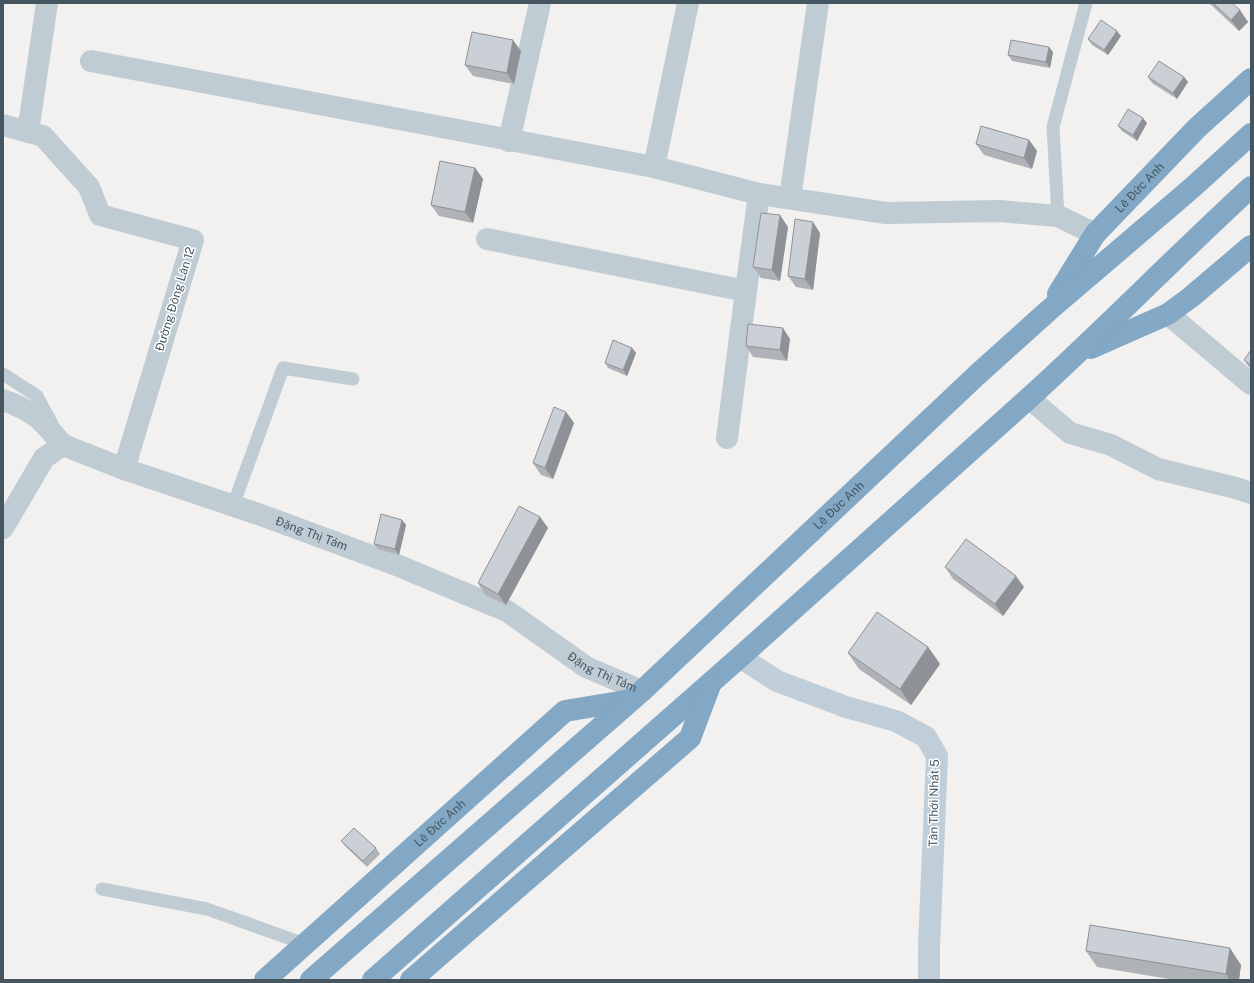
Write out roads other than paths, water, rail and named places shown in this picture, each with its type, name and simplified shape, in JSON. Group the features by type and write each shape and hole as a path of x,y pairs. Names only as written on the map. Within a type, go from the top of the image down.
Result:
{"highway":[{"name":"Lê Đức Anh","path":"1048,311 1095,234 1197,128 1251,79"},
{"name":"Lê Đức Anh","path":"311,980 637,695 971,380 1048,311 1193,187 1251,134"},
{"path":"373,980 740,657 1029,398 1251,187"},
{"path":"1077,354 1168,314 1191,297 1251,246"},
{"path":"411,980 690,738 711,682"},
{"name":"Lê Đức Anh","path":"265,980 565,711 637,695"}],"street":[{"path":"28,132 47,3"},
{"path":"509,141 540,3"},
{"path":"654,167 688,3"},
{"path":"790,198 818,3"},
{"path":"91,61 509,141 654,167 759,194 886,213 999,211 1058,216 1095,234"},
{"name":"Đường Đông Lân 12","path":"3,125 43,136 89,187 100,215 193,240 124,469"},
{"path":"728,438 759,194"},
{"path":"487,239 746,291"},
{"path":"1168,314 1251,384"},
{"path":"1029,398 1070,433 1111,446 1158,469 1251,493"},
{"path":"3,400 21,406 37,416 63,445 44,458 3,528"},
{"name":"Đặng Thị Tám","path":"63,445 124,469 233,506 399,566 507,611 586,666 637,695"},
{"name":"Tân Thới Nhất 5","path":"740,657 777,681 846,707 896,721 926,737 937,756 929,946 929,980"}],"lane":[{"path":"1058,216 1053,127 1086,3"},
{"path":"233,506 283,368 353,379"},
{"path":"3,374 38,396 63,445"},
{"path":"102,889 207,909 305,944"}]}
